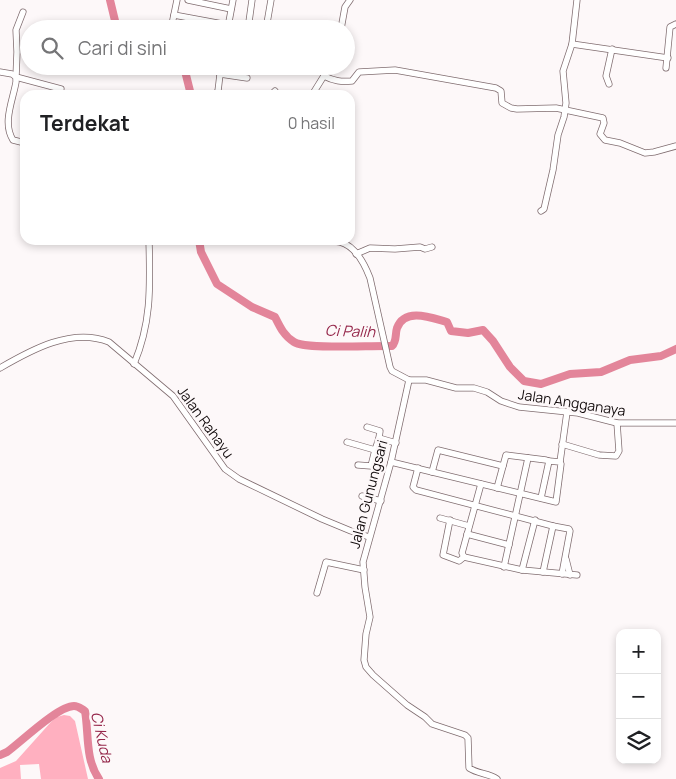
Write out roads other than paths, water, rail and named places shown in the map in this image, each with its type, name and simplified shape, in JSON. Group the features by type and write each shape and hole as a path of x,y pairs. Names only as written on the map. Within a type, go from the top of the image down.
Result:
{"street":[{"path":"173,20 177,0"},
{"path":"188,0 231,9"},
{"path":"229,20 232,0"},
{"path":"249,20 252,0"},
{"path":"268,20 271,0"},
{"path":"343,20 345,8 350,0"},
{"path":"541,211 544,209 548,196 558,135 565,109 563,71 572,44 578,0"},
{"path":"20,142 13,140 8,130 16,82 16,30 23,12"},
{"path":"174,15 196,20"},
{"path":"666,68 670,27 676,24"},
{"path":"572,44 668,58"},
{"path":"609,84 606,78 612,50"},
{"path":"315,90 324,76 332,80 346,82 352,81 359,72 396,70 499,89 501,101 511,108 547,107 565,109 603,118 604,123 600,134 605,140 627,145 645,152 654,152 676,146"},
{"path":"0,72 61,89"},
{"path":"217,90 220,75"},
{"path":"227,75 247,78"},
{"path":"134,364 148,315 150,290 148,245"},
{"path":"347,245 366,267 370,278 392,372 409,380"},
{"path":"356,254 370,248 420,247 426,249 432,247"},
{"name":"Jalan Rahayu","path":"0,368 36,348 69,338 79,337 109,342 173,396 225,470 239,479 322,518 370,537"},
{"name":"Jalan Angganaya","path":"409,380 426,380 456,388 474,388 519,407 584,414 617,423 676,423"},
{"name":"Jalan Gunungsari","path":"409,380 396,443 365,553 364,570 370,617 364,660 366,667 407,705 432,724 465,735 468,738 469,768 497,779"},
{"path":"391,462 557,501 567,412"},
{"path":"562,444 599,455 616,456 619,451 617,423"},
{"path":"358,465 371,466 379,438 380,431 367,427"},
{"path":"379,438 396,443"},
{"path":"347,442 375,450"},
{"path":"432,472 438,450 503,466"},
{"path":"498,488 506,455 560,462"},
{"path":"504,566 528,458"},
{"path":"541,498 549,461"},
{"path":"418,468 414,489 570,530 562,574"},
{"path":"464,557 462,553 481,484"},
{"path":"362,496 381,501"},
{"path":"440,518 469,526"},
{"path":"450,520 443,555 459,561 464,557"},
{"path":"522,570 535,520"},
{"path":"543,572 553,526"},
{"path":"468,534 509,545"},
{"path":"464,557 522,570 577,575"},
{"path":"566,559 570,574"},
{"path":"317,593 326,562 364,570"}],"waterway":[{"name":"Ci Palih","path":"110,0 115,20"},
{"name":"Ci Palih","path":"186,75 190,90"},
{"name":"Ci Palih","path":"200,245 201,252 217,284 252,307 275,317 288,337 294,342 301,344 326,347 392,346 397,328 401,322 412,316 427,317 447,322 451,331 468,333 483,330 493,341 510,367 524,381 541,384 570,374 601,372 630,360 661,356 676,349"},
{"name":"Ci Kuda","path":"0,755 7,752 59,712 77,706 85,711 89,755 99,779"}]}
